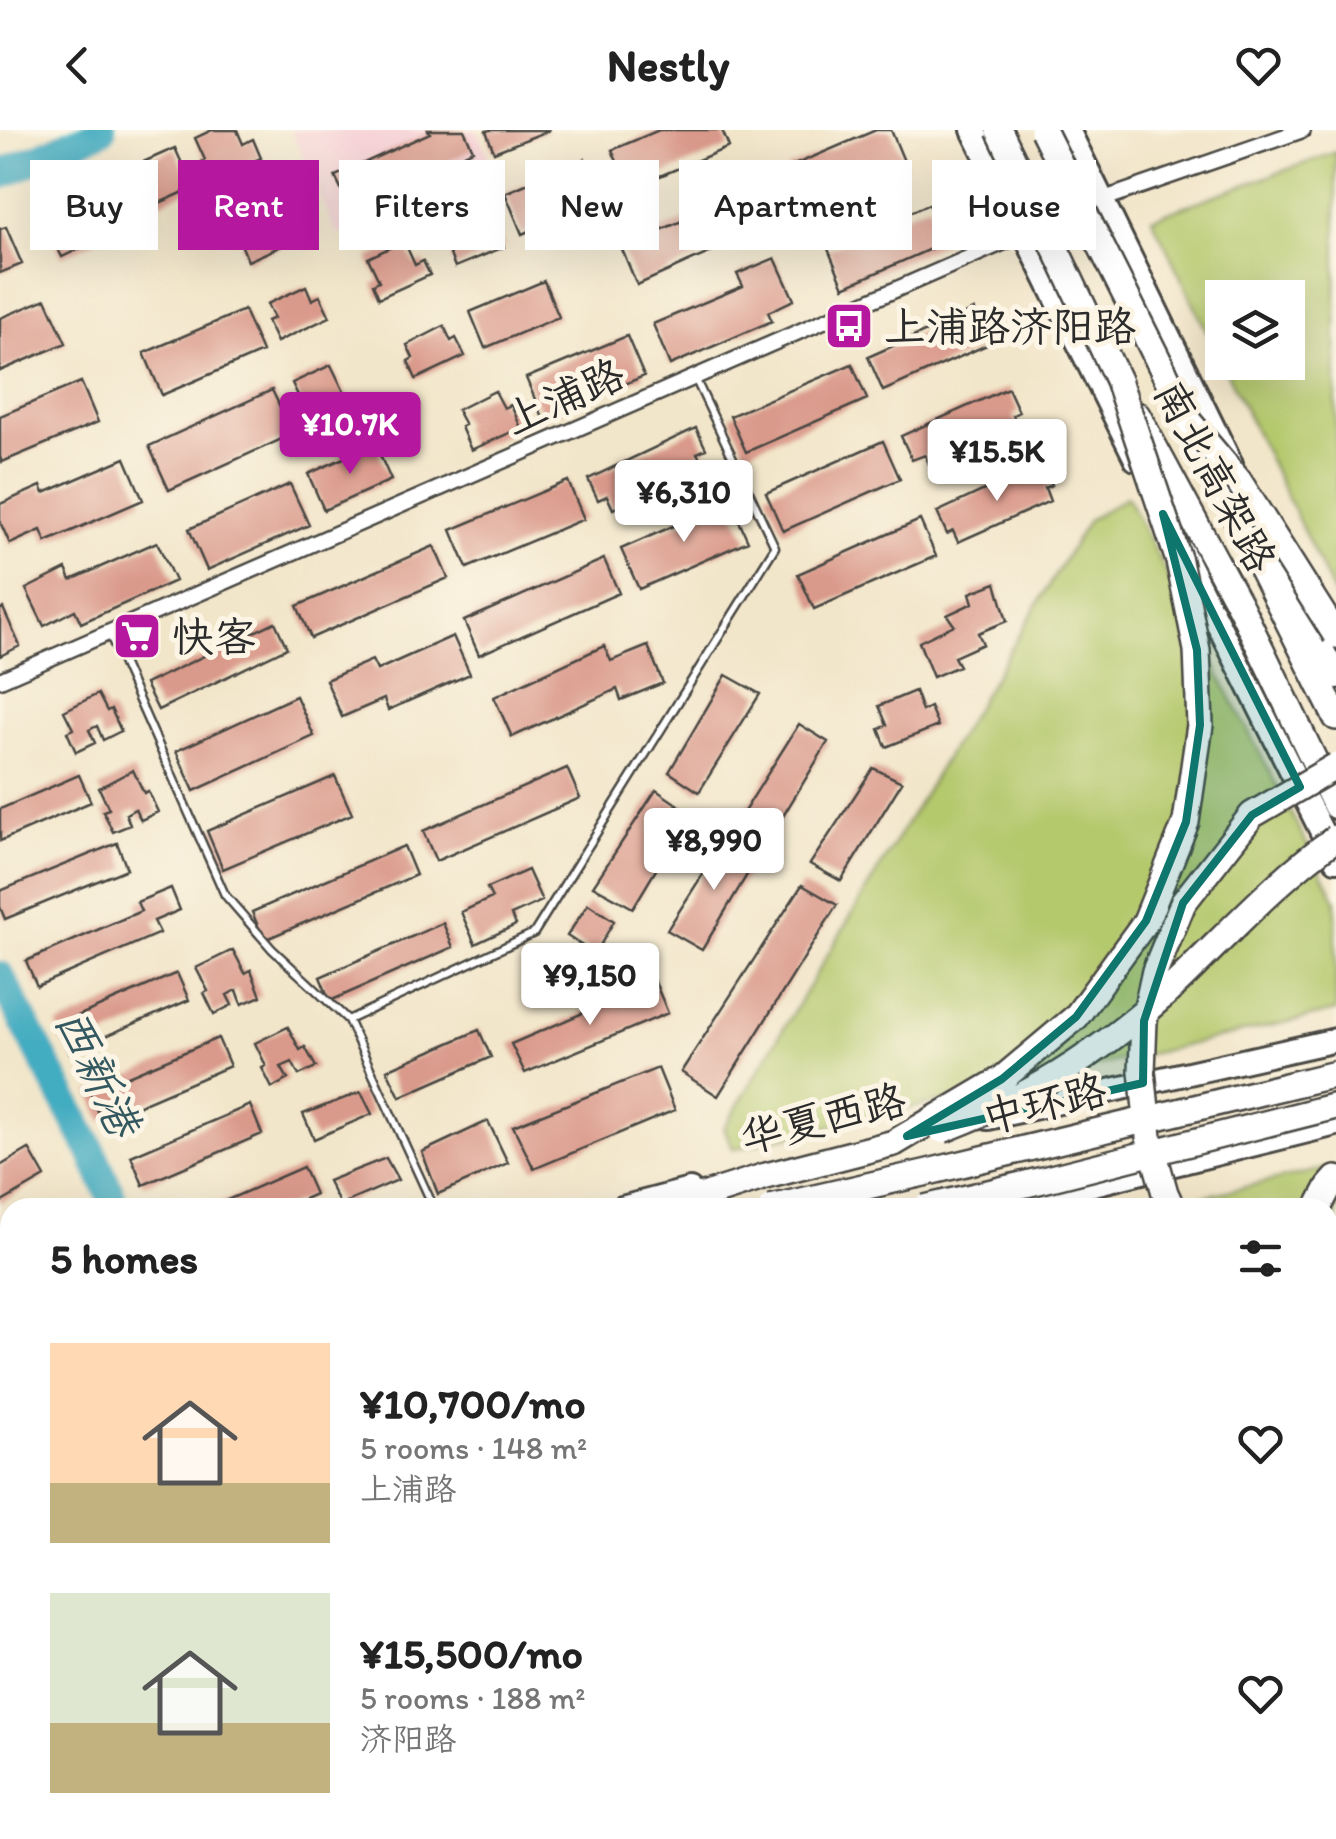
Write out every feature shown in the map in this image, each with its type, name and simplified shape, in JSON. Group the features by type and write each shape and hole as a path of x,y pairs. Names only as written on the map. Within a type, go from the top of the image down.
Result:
{"highway":[{"name":"南北高架路","path":"999,130 1118,380 1241,608 1336,806"},
{"name":"南北高架路","path":"1042,130 1336,717"},
{"path":"894,1143 1002,1079 1076,1017 1146,921 1186,822 1200,724 1197,650 1179,561 1118,380"},
{"path":"1189,422 1238,480 1336,634"},
{"path":"1307,589 1336,614"},
{"path":"1167,1198 1148,1137 1142,1071 1144,1020 1155,971 1183,903 1252,815 1336,766"},
{"path":"697,1198 766,1176 932,1134 1008,1102 1087,1056 1164,995 1222,936 1310,856 1336,838"},
{"name":"中环路","path":"815,1198 1336,1074"},
{"name":"中环路","path":"967,1198 1336,1106"}],"main road":[{"path":"973,130 988,160"},
{"path":"1068,130 1336,677"},
{"path":"1032,250 1336,860"},
{"name":"华夏西路","path":"661,1198 871,1144 1336,1040"},
{"path":"1037,1198 1336,1124"}],"street":[{"name":"上浦路","path":"1096,202 1303,130"},
{"name":"上浦路","path":"0,680 987,250"}],"lane":[{"path":"348,1020 534,933 775,547 694,377"},
{"path":"108,633 224,895 272,949 348,1020 429,1198"}],"highlighted area":[{"path":"1163,514 1300,787 1252,815 1183,903 1144,1021 1143,1083 907,1136 1002,1079 1076,1017 1146,921 1186,822 1200,725 1197,650"}],"shaded area":[{"path":"291,130 476,130 491,160 339,160 337,235 319,194 319,160 304,160"}],"green space":[{"path":"1336,152 1336,598 1230,380 1305,380 1305,280 1205,280 1205,327 1152,218"},
{"path":"1127,497 1336,900 1336,1011 733,1149 724,1128 1088,520"},
{"path":"1336,1166 1336,1198 1197,1198"}],"building":[{"path":"212,130 237,130 243,144 253,139 261,158 205,160 195,138"},
{"path":"428,130 464,130 473,150 451,160 370,160 430,133"},
{"path":"550,130 494,152 486,131"},
{"path":"659,130 722,130 729,147 698,160 679,160 679,168 659,176 659,160 616,160 612,150"},
{"path":"876,130 891,130 904,160 806,160"},
{"path":"175,148 180,160 178,195 158,204 158,160 148,160"},
{"path":"525,184 525,233 522,234 505,193"},
{"path":"929,204 932,248 844,287 828,250 912,250 912,212"},
{"path":"679,222 679,250 716,250 637,285 622,250 659,250 659,231"},
{"path":"6,227 22,264 0,273 0,229"},
{"path":"243,250 273,250 248,261"},
{"path":"385,250 408,250 415,265 423,261 430,275 379,298 373,284 379,281 368,258"},
{"path":"448,250 497,250 455,267"},
{"path":"775,258 794,300 768,312 772,321 670,365 653,324 743,286 737,274"},
{"path":"544,281 559,317 485,348 470,312"},
{"path":"306,286 312,300 320,296 330,317 277,342 267,321 274,318 267,304"},
{"path":"46,299 66,343 0,371 0,318"},
{"path":"244,310 262,352 162,395 144,353"},
{"path":"974,310 989,344 883,391 868,357"},
{"path":"444,326 465,356 416,379 408,361 413,358 407,345"},
{"path":"627,336 644,376 543,418 526,378"},
{"path":"852,364 867,399 746,452 730,416"},
{"path":"331,365 349,402 310,420 292,383"},
{"path":"81,382 98,422 2,462 0,416"},
{"path":"1008,388 1019,412 1013,415 1018,427 930,466 925,455 912,460 901,436"},
{"path":"272,390 293,434 169,490 149,446"},
{"path":"495,391 504,408 511,405 521,428 471,450 457,410"},
{"path":"696,428 706,449 697,453 704,466 613,509 607,496 598,500 588,479"},
{"path":"883,441 900,479 783,531 766,493"},
{"path":"375,444 391,480 324,510 308,474"},
{"path":"125,458 143,500 46,542 41,530 10,544 0,522 0,504 41,486 44,493"},
{"path":"1042,463 1052,485 1045,488 1050,501 958,542 953,531 947,534 937,512"},
{"path":"568,481 584,519 467,568 451,530"},
{"path":"290,484 309,525 207,570 189,529"},
{"path":"730,501 748,541 639,589 621,549"},
{"path":"920,520 936,556 814,609 798,574"},
{"path":"157,542 175,581 81,623 75,610 44,626 26,589 66,569 71,580"},
{"path":"434,546 448,578 311,638 297,606"},
{"path":"604,559 619,593 479,655 464,621"},
{"path":"996,583 1007,621 978,633 983,644 954,657 959,666 933,677 919,642 954,625 947,615 973,603 970,593"},
{"path":"3,608 20,646 0,656 0,609"},
{"path":"275,622 287,648 158,710 145,684"},
{"path":"453,636 470,674 388,710 384,699 342,717 326,680 372,660 377,670"},
{"path":"604,646 611,661 648,646 663,683 621,700 617,689 512,737 494,697"},
{"path":"726,675 760,694 699,792 669,772"},
{"path":"915,691 922,711 930,707 938,726 886,747 879,729 887,725 879,706"},
{"path":"98,694 107,711 111,709 121,731 103,740 97,726 89,730 95,743 76,752 67,732 73,729 64,711"},
{"path":"296,696 314,736 194,791 176,751"},
{"path":"799,724 828,742 771,836 740,818"},
{"path":"567,768 580,798 436,861 423,831"},
{"path":"873,768 902,782 841,881 810,864"},
{"path":"133,770 158,812 141,820 135,809 126,814 130,825 113,832 103,811 109,809 99,788"},
{"path":"79,775 91,802 0,841 0,809"},
{"path":"335,776 352,814 223,869 207,831"},
{"path":"656,790 690,813 633,908 593,886"},
{"path":"728,835 760,853 702,950 667,930"},
{"path":"117,843 127,869 5,919 0,891"},
{"path":"404,846 416,875 264,940 252,912"},
{"path":"528,870 542,901 511,915 516,925 475,944 461,912 492,898 487,888"},
{"path":"802,885 837,905 718,1096 681,1072"},
{"path":"171,888 180,910 154,921 160,933 37,986 26,961 141,911 137,902"},
{"path":"588,904 614,921 595,954 567,936"},
{"path":"443,923 453,947 330,1001 320,977"},
{"path":"233,950 245,973 251,970 261,996 242,1004 237,990 227,995 232,1005 214,1014 196,968"},
{"path":"177,973 189,1000 69,1052 57,1025"},
{"path":"655,982 668,1013 525,1073 511,1044"},
{"path":"288,1027 300,1050 305,1047 316,1067 299,1075 292,1062 281,1067 288,1079 272,1088 255,1043"},
{"path":"479,1030 491,1057 400,1097 387,1070"},
{"path":"218,1038 230,1066 102,1121 90,1092"},
{"path":"658,1068 675,1110 534,1169 513,1126"},
{"path":"361,1092 372,1114 314,1139 303,1114"},
{"path":"250,1105 262,1134 143,1185 131,1156"},
{"path":"488,1121 508,1163 438,1194 422,1152"},
{"path":"29,1149 45,1177 9,1198 0,1198 0,1166"},
{"path":"386,1158 398,1180 356,1198 336,1198 328,1181"},
{"path":"303,1167 315,1194 306,1198 232,1198"}],"waterway":[{"path":"0,175 101,130"},
{"name":"西新港","path":"0,976 91,1150 112,1198"}],"place":[{"name":"上浦路济阳路","path":"849,326"},
{"name":"快客","path":"137,636"}]}
